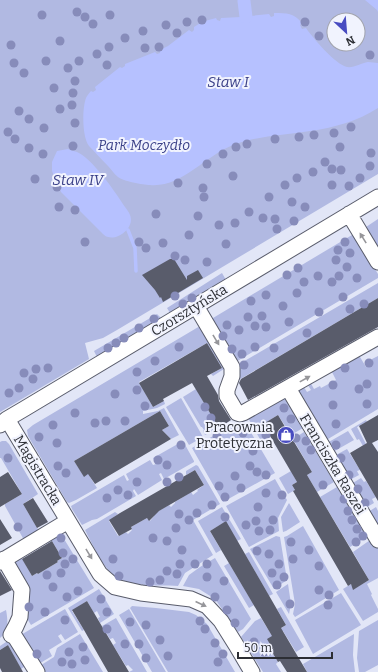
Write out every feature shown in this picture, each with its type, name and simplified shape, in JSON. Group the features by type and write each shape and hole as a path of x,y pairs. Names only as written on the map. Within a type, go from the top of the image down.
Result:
{"street":[{"name":"Czorsztyńska","path":"4,422 378,197"},
{"path":"349,214 378,262"},
{"path":"196,306 232,367 232,376 227,390 228,396 237,413 240,414 243,414 378,336"},
{"name":"Franciszka Raszei","path":"288,388 378,540"},
{"name":"Magistracka","path":"4,422 68,521 100,574 114,587 142,593 191,599 207,606 221,621 252,672"},
{"name":"Magistracka","path":"2,560 68,521"},
{"path":"2,560 22,590 20,617 16,626 6,638"},
{"path":"6,638 15,637 37,672"}],"green space":[{"name":"Park Moczydło","path":"0,0 378,0 378,174 117,330 103,338 85,343 89,359 0,412"},
{"path":"378,219 378,249 366,227"},
{"path":"352,235 355,237 378,274 378,278 234,363 208,321"},
{"path":"222,273 226,280 170,313 167,308"},
{"path":"378,283 378,298 237,381 236,366"},
{"path":"157,314 161,318 161,322 98,359 94,351"},
{"path":"200,326 227,367 213,376 211,374 222,368 207,343 139,382 153,407 164,401 165,404 157,408 143,411 143,414 158,411 164,408 179,435 171,439 162,430 169,426 160,411 74,461 84,476 90,472 93,475 90,477 97,488 76,500 69,503 67,502 28,436 27,430"},
{"path":"357,352 366,367 371,364 372,359 378,356 378,409 323,442 295,392 302,384 307,392 311,390 306,382 309,380 314,389 320,386 321,388 336,380 330,368"},
{"path":"196,389 219,428 205,435 204,430 183,397"},
{"path":"285,396 303,428 291,435 278,415 263,424 270,436 261,441 247,416"},
{"path":"181,398 203,437 189,445 166,407"},
{"path":"243,419 275,473 223,502 192,448"},
{"path":"366,420 367,422 357,427 366,444 363,446 359,439 357,440 351,429"},
{"path":"348,431 354,440 333,452 327,443"},
{"path":"304,432 334,482 317,492 307,475 312,472 293,439"},
{"path":"6,441 9,444 38,494 23,504 39,531 24,540 5,506 5,504 22,494 0,458 0,442"},
{"path":"183,441 194,462 164,479 161,473 159,474 162,480 138,495 134,489 133,491 136,496 97,519 82,525 71,506 124,475 127,481 129,480 126,474 150,460 153,465 156,464 153,458"},
{"path":"347,449 360,470 357,471 359,475 346,482 336,455"},
{"path":"196,465 220,504 193,520 213,555 185,573 178,586 143,585 117,578 104,564 85,530 115,512 118,514 109,521 118,536 126,532 128,534 132,530 131,527 147,518 150,521 154,516 153,514 169,505 171,507 175,502 191,492 193,495 204,485 195,470 186,475 186,471"},
{"path":"291,471 297,482 292,485 295,490 288,494 279,478"},
{"path":"361,478 364,482 366,481 376,497 372,499 374,503 362,510 348,486"},
{"path":"275,479 287,500 278,518 279,531 249,547 226,506"},
{"path":"337,487 367,537 350,547 320,497"},
{"path":"289,503 300,522 283,532 281,517"},
{"path":"222,507 241,539 237,541 225,522 210,531 221,550 216,553 198,521"},
{"path":"376,507 378,511 378,536 365,514"},
{"path":"303,526 339,590 295,617 293,614 295,604 284,537"},
{"path":"61,534 94,588 31,625 23,612 13,564 16,558 28,553 22,558 32,576 58,562 57,561 62,558 52,541 46,544 45,543"},
{"path":"276,536 280,537 287,580 274,589 250,549"},
{"path":"373,538 378,546 378,578 367,584 378,612 363,621 343,589 351,584 354,589 369,580 353,552"},
{"path":"249,552 273,594 269,596 245,554"},
{"path":"215,558 251,619 243,629 238,632 215,599 199,589 183,586 189,575"},
{"path":"229,563 254,605 249,608 224,566"},
{"path":"288,584 291,604 289,614 276,592"},
{"path":"99,589 114,614 100,623 98,618 100,617 97,611 94,613 87,601 72,611 84,630 82,631 68,608"},
{"path":"341,593 361,625 313,654 295,620"},
{"path":"132,606 189,612 196,615 207,624 235,672 168,672 130,608"},
{"path":"281,607 304,647 296,652 283,631 280,629 286,625 277,609"},
{"path":"65,609 78,632 65,640 61,634 58,636 62,642 49,650 52,656 37,665 19,636"},
{"path":"129,609 166,672 152,672 119,615"},
{"path":"6,610 6,629 0,638 0,613"},
{"path":"116,618 147,672 129,672 133,670 128,665 126,666 113,645 116,643 113,638 110,639 102,626"},
{"path":"261,618 273,636 271,646 269,648 278,662 276,664 281,672 263,672 241,637 255,621"},
{"path":"378,620 378,665 365,672 359,672 357,658 359,631"},
{"path":"80,634 103,672 41,672 38,667 54,657 57,648"},
{"path":"354,634 353,655 355,672 307,672 303,664"},
{"path":"9,640 27,665 21,669 8,645 0,650 0,646"}],"water":[{"path":"365,0 378,0 378,12 377,10"},
{"name":"Staw I","path":"274,13 293,15 296,17 302,23 300,25 302,29 306,28 326,52 342,65 350,67 368,62 378,63 378,108 362,117 336,126 319,130 261,138 233,145 213,156 183,177 161,185 143,184 118,177 89,146 85,136 83,123 86,98 91,91 93,92 96,90 95,87 120,67 122,68 125,64 155,52 157,54 160,53 160,50 168,46 189,30 192,32 194,27 204,19 205,21 216,18 220,21 221,18 269,14 271,17 274,16"},
{"name":"Staw IV","path":"68,149 85,157 98,170 129,212 131,220 130,224 121,235 117,237 105,236 61,192 52,171 52,162 57,151"}],"building":[{"path":"170,259 174,259 187,280 187,276 198,270 203,278 163,302 161,297 160,298 142,275"},
{"path":"378,298 378,327 248,400 239,383 241,379"},
{"path":"207,343 222,368 207,376 218,395 219,401 231,420 219,428 192,383 163,399 164,401 153,407 139,383"},
{"path":"160,411 169,426 162,430 171,439 95,484 88,474 84,477 74,461"},
{"path":"278,415 312,472 307,475 369,580 353,590 351,584 348,586 293,491 295,490 292,485 297,482 263,424"},
{"path":"378,415 378,440 372,443 378,452 378,501 350,453 367,443 359,426"},
{"path":"195,470 204,485 159,511 149,521 147,518 119,536 109,520"},
{"path":"8,472 22,494 0,507 0,477"},
{"path":"33,498 48,522 37,528 23,504"},
{"path":"0,519 12,538 0,545"},
{"path":"226,521 286,625 281,628 307,672 287,672 280,661 278,662 269,647 271,646 267,639 272,636 210,531"},
{"path":"52,541 62,558 38,574 37,573 32,576 22,559"},
{"path":"0,571 12,590 0,596"},
{"path":"87,601 129,672 108,672 72,610"},
{"path":"8,645 23,672 2,672 0,668 0,650"}],"waterway":[{"path":"244,1 246,17"},
{"path":"128,230 135,248 136,271"}],"place":[{"name":"Pracownia Protetyczna","path":"286,435"}]}
